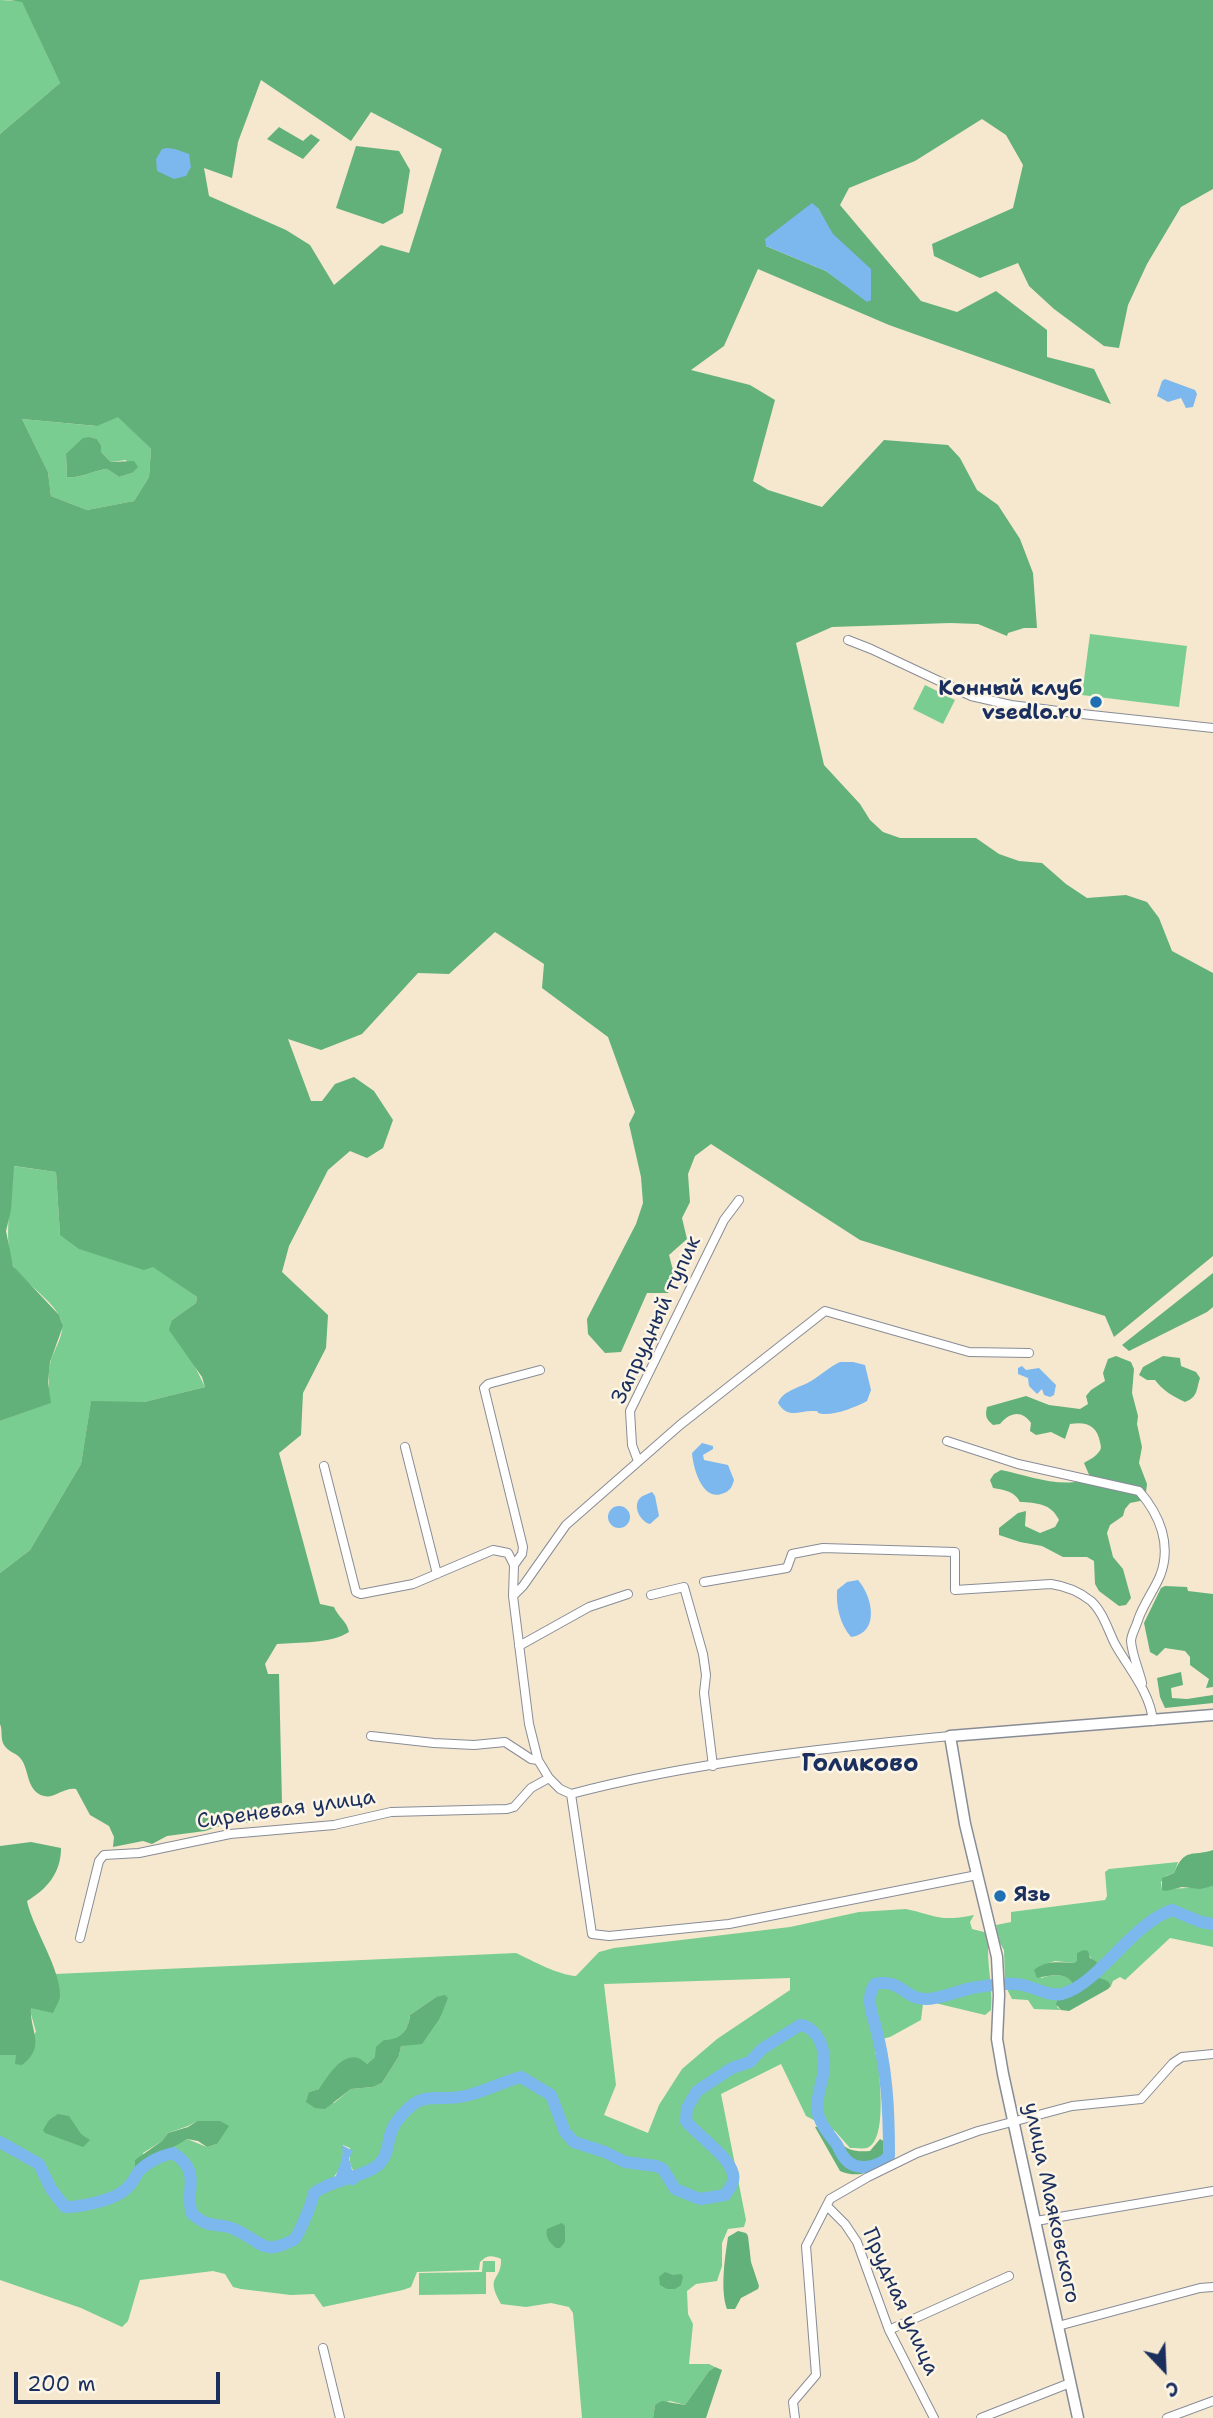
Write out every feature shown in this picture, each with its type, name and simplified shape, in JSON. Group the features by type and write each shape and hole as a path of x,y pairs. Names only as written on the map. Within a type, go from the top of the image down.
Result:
{"street":[{"path":"848,640 971,696 1011,705 1070,713 1213,728"},
{"name":"Запрудный тупик","path":"638,1461 632,1445 630,1411 724,1220 739,1200"},
{"path":"513,1596 566,1525 638,1461 825,1311 969,1352 1029,1353"},
{"path":"514,1565 522,1554 523,1547 484,1388 488,1384 540,1370"},
{"path":"947,1441 1018,1464 1139,1491 1149,1503 1160,1523 1164,1560 1160,1576 1141,1611 1131,1640 1144,1690"},
{"path":"405,1447 438,1574"},
{"path":"324,1466 356,1592 361,1594 393,1589 438,1574 493,1550 508,1553 514,1565 513,1596 519,1646 529,1724 538,1760 549,1778 560,1789 571,1794 612,1783 849,1746 1213,1714"},
{"path":"704,1582 787,1568 792,1554 823,1548 954,1552 956,1590 1051,1584 1065,1586 1090,1600 1098,1609 1115,1644 1144,1690 1152,1708 1153,1721"},
{"path":"651,1595 684,1587 704,1654 704,1693 713,1766"},
{"path":"519,1646 589,1607 628,1594"},
{"path":"371,1736 434,1744 474,1745 505,1742 531,1759 538,1760"},
{"name":"улица Маяковского","path":"950,1736 957,1785 995,1944 999,1976 997,2039 1078,2418"},
{"name":"Сиреневая улица","path":"80,1938 99,1861 104,1855 139,1853 230,1834 334,1825 391,1812 497,1811 514,1807 531,1788 549,1778"},
{"path":"571,1794 592,1934 609,1936 729,1924 977,1875"},
{"path":"795,2418 793,2402 816,2375 806,2246 830,2199 917,2153 978,2131 1072,2106 1141,2099 1173,2063 1182,2057 1213,2054"},
{"path":"1036,2221 1213,2191"},
{"name":"Прудная улица","path":"827,2206 853,2233 889,2330 934,2418"},
{"path":"889,2330 1009,2276"},
{"path":"1058,2326 1200,2288 1213,2287"},
{"path":"323,2348 340,2418"},
{"path":"981,2418 1070,2383"},
{"path":"1167,2418 1213,2401"}],"green space":[{"path":"0,0 22,1 60,83 0,134"},
{"path":"10,0 1213,0 1213,189 1181,207 1147,264 1128,305 1119,348 1104,346 1054,309 1029,286 1018,263 980,278 934,256 932,244 1013,208 1023,165 1006,135 982,119 915,161 849,188 840,205 921,301 957,312 996,291 1047,330 1047,357 1094,369 1111,404 889,325 758,269 724,346 691,370 750,385 775,400 753,481 768,490 822,507 884,440 948,445 960,458 977,490 998,505 1020,539 1033,573 1037,628 1024,628 1008,633 1007,636 978,624 832,627 796,643 824,765 883,832 900,838 976,838 999,854 1019,861 1042,863 1087,898 1126,895 1147,902 1159,918 1172,951 1213,973 1213,1256 1114,1337 1105,1316 860,1240 711,1144 695,1156 688,1174 690,1202 682,1218 687,1239 669,1255 674,1274 668,1293 647,1293 621,1352 605,1353 588,1334 587,1319 636,1224 643,1203 641,1177 629,1124 635,1112 608,1037 542,988 544,964 495,932 449,974 418,973 362,1034 321,1050 288,1039 311,1101 322,1101 335,1084 354,1077 374,1091 393,1120 383,1148 367,1158 350,1151 328,1170 289,1246 282,1272 328,1315 326,1348 303,1393 301,1435 279,1453 320,1604 334,1607 349,1632 324,1641 277,1644 265,1664 268,1674 279,1674 282,1803 264,1806 258,1811 254,1821 235,1821 205,1831 167,1836 152,1844 143,1841 113,1847 114,1837 109,1826 90,1815 76,1789 48,1796 38,1793 31,1785 21,1759 4,1745 0,1724 0,1573 30,1550 81,1464 91,1401 144,1402 205,1387 202,1377 169,1330 172,1320 196,1303 197,1297 153,1267 144,1270 79,1249 60,1235 56,1172 14,1166 11,1210 6,1231 13,1266 59,1315 63,1326 50,1362 48,1382 51,1403 0,1421 0,134 60,83 22,2","holes":["261,80 351,141 371,112 442,149 409,253 381,245 334,285 310,245 286,230 209,196 204,168 232,178 238,142","818,208 867,301 826,271 766,246","118,417 151,449 149,477 134,501 87,510 51,496 48,472 22,419 97,426"]},
{"path":"279,127 303,141 311,134 320,140 303,159 267,139"},
{"path":"356,146 399,151 410,170 403,213 383,224 336,208"},
{"path":"118,416 151,449 149,477 134,501 87,510 51,496 48,472 22,419 96,426","holes":["90,437 97,439 101,452 111,462 126,460 132,473 119,477 107,469 67,477 66,455"]},
{"path":"83,438 97,439 101,452 111,462 134,461 138,467 132,473 119,477 107,469 67,477 66,454"},
{"path":"1090,634 1187,646 1179,707 1082,695"},
{"path":"925,685 955,700 943,724 913,709"},
{"path":"13,1166 56,1172 60,1235 153,1266 197,1297 196,1303 172,1320 205,1387 144,1402 91,1402 81,1464 30,1550 0,1573 0,1421 50,1403 50,1365 62,1328 55,1309 19,1274 10,1258 8,1232"},
{"path":"1213,1273 1213,1307 1207,1312 1129,1351 1122,1345"},
{"path":"1116,1356 1131,1362 1134,1369 1132,1393 1142,1447 1139,1463 1147,1484 1145,1500 1130,1503 1123,1516 1110,1525 1107,1533 1113,1557 1123,1569 1131,1598 1126,1605 1119,1606 1099,1591 1095,1584 1094,1561 1087,1557 1063,1557 1042,1546 999,1535 999,1528 1018,1513 1026,1511 1025,1526 1040,1533 1055,1527 1059,1520 1047,1507 1020,1502 1012,1493 993,1488 990,1480 1001,1470 1070,1483 1090,1477 1084,1463 1101,1449 1094,1428 1086,1424 1070,1424 1065,1439 1051,1432 1036,1435 1030,1431 1031,1423 1020,1414 993,1425 987,1419 986,1413 987,1407 1026,1396 1049,1405 1080,1409 1088,1404 1086,1396 1091,1390 1105,1381 1103,1373 1108,1359"},
{"path":"1163,1356 1180,1358 1181,1366 1196,1372 1200,1378 1196,1393 1189,1400 1181,1400 1155,1380 1147,1380 1139,1375 1143,1367"},
{"path":"1187,1587 1188,1591 1213,1594 1213,1687 1206,1688 1209,1679 1190,1665 1190,1657 1185,1651 1165,1648 1157,1656 1150,1652 1144,1623 1161,1588"},
{"path":"1181,1672 1183,1685 1171,1688 1172,1698 1213,1695 1213,1703 1165,1708 1157,1678"},
{"path":"31,1842 61,1848 56,1873 41,1891 27,1901 52,1962 60,1997 53,2013 31,2008 34,2051 22,2065 15,2064 16,2055 0,2055 0,1846"},
{"path":"1213,1850 1213,1886 1162,1890 1162,1878 1174,1873 1185,1856"},
{"path":"1178,1862 1174,1873 1161,1882 1162,1890 1213,1886 1213,1947 1170,1938 1125,1980 1120,1977 1113,1981 1111,1986 1109,1982 1099,1980 1094,1969 1096,1966 1089,1955 1074,1963 1055,1961 1040,1966 1041,1978 1059,1975 1074,1984 1063,1995 1057,2007 1061,2010 1034,2009 1028,2000 1012,1999 1005,1985 1004,1950 996,1925 1011,1922 1011,1912 1105,1900 1105,1872 1109,1869"},
{"path":"906,1909 946,1918 974,1915 970,1922 972,1929 988,1933 991,2010 985,2015 931,2002 923,2004 921,2020 882,2039 875,2052 880,2080 880,2121 874,2143 867,2148 850,2148 835,2131 806,2116 781,2064 721,2094 746,2220 744,2227 728,2229 722,2243 722,2266 717,2281 696,2284 687,2291 688,2314 693,2324 689,2364 709,2364 715,2367 709,2371 685,2405 670,2401 655,2405 653,2418 582,2418 573,2313 569,2307 551,2303 526,2307 501,2304 494,2283 501,2259 495,2257 487,2257 480,2262 479,2270 417,2272 411,2287 403,2290 323,2307 314,2294 291,2295 241,2289 233,2287 225,2274 213,2271 140,2280 128,2321 122,2327 81,2308 0,2280 0,2055 16,2055 36,2032 31,2008 60,1997 55,1974 516,1953 554,1970 576,1976 599,1952 614,1948 790,1927 859,1912","holes":["790,1978 790,1990 717,2039 682,2069 659,2105 648,2133 604,2115 616,2085 604,1984","436,1997 442,2008 440,2018 401,2046 399,2056 382,2083 373,2087 351,2089 334,2103 309,2092 367,2064 403,2034 410,2015","197,2121 220,2121 222,2134 217,2144 207,2147 187,2139 144,2166 143,2153 162,2141 168,2133","343,2145 350,2148 350,2163 358,2175 358,2183 324,2186 336,2174"]},
{"path":"1084,1950 1097,1962 1094,1969 1096,1975 1111,1986 1069,2011 1061,2010 1056,2004 1057,2001 1073,1984 1062,1976 1037,1978 1034,1970 1048,1963 1074,1963 1077,1961 1077,1953"},
{"path":"445,1995 448,1998 440,2018 422,2044 401,2046 399,2056 382,2083 373,2087 351,2089 325,2109 315,2108 306,2102 309,2092 319,2089 340,2063 352,2057 367,2064 375,2057 376,2047 384,2040 403,2034 410,2015 436,1997"},
{"path":"58,2114 69,2116 81,2134 90,2140 83,2147 45,2133 43,2130 49,2120"},
{"path":"197,2121 220,2121 229,2126 217,2144 207,2147 198,2141 187,2139 135,2171 135,2160 162,2141 168,2133 188,2127"},
{"path":"824,2126 844,2146 853,2150 870,2151 880,2139 887,2143 891,2150 876,2168 863,2174 848,2174 840,2171 815,2127"},
{"path":"562,2223 565,2226 565,2242 560,2248 556,2248 548,2240 547,2229"},
{"path":"738,2231 748,2236 751,2262 759,2286 741,2298 735,2309 727,2309 723,2283 728,2237"},
{"path":"483,2261 495,2261 495,2272 486,2272 486,2294 419,2295 419,2273 482,2272"},
{"path":"665,2272 681,2274 681,2285 675,2289 667,2289 660,2285 659,2277"},
{"path":"715,2367 722,2370 706,2418 653,2418 655,2405 662,2401 685,2405 709,2371"}],"water":[{"path":"162,149 189,154 191,167 186,176 174,179 157,171 156,159"},
{"path":"812,203 818,208 833,234 871,269 871,300 867,302 826,271 766,246 765,239"},
{"path":"1165,379 1195,390 1197,394 1193,407 1186,408 1181,398 1168,402 1157,396"},
{"path":"840,1362 865,1365 871,1390 867,1401 828,1414 815,1411 789,1413 778,1403 788,1392"},
{"path":"1022,1366 1026,1370 1039,1368 1056,1385 1054,1395 1044,1395 1042,1389 1037,1394 1029,1386 1028,1378 1018,1374 1018,1368"},
{"path":"702,1443 713,1446 713,1449 703,1455 704,1460 728,1465 734,1480 726,1492 716,1495 710,1493 700,1482 692,1453"},
{"path":"652,1492 659,1516 650,1524 641,1517 637,1506 640,1498"},
{"path":"619,1506 627,1509 630,1517 627,1525 619,1528 611,1525 608,1517 611,1509"},
{"path":"858,1580 870,1604 870,1622 860,1634 851,1637 840,1615 837,1590 847,1582"},
{"path":"342,2145 353,2151 349,2158 352,2170 358,2175 358,2183 351,2186 349,2182 323,2188 335,2179 342,2158"}],"waterway":[{"path":"0,2142 39,2164 51,2189 65,2207 89,2204 115,2196 129,2186 147,2164 173,2153 182,2160 190,2174 192,2214 206,2223 234,2229 263,2246 276,2247 295,2239 314,2193 328,2185 367,2172 380,2163 393,2127 414,2104 428,2098 454,2098 472,2094 521,2077 551,2095 565,2132 574,2142 625,2162 663,2169 675,2189 700,2199 725,2195 733,2180 730,2167 720,2153 686,2121 687,2108 697,2091 732,2068 750,2062 762,2049 800,2025 808,2027 817,2036 824,2055 817,2107 821,2123 848,2161 859,2167 873,2166 889,2156 884,2071 870,2002 875,1984 891,1984 912,1996 925,1999 972,1988 1005,1984 1062,1994 1089,1979 1143,1928 1172,1910 1213,1924"}],"place":[{"name":"Конный клуб vsedlo.ru","path":"1096,702"},
{"name":"Язь","path":"1000,1896"}],"district":[{"name":"Голиково","path":"860,1765"}]}
